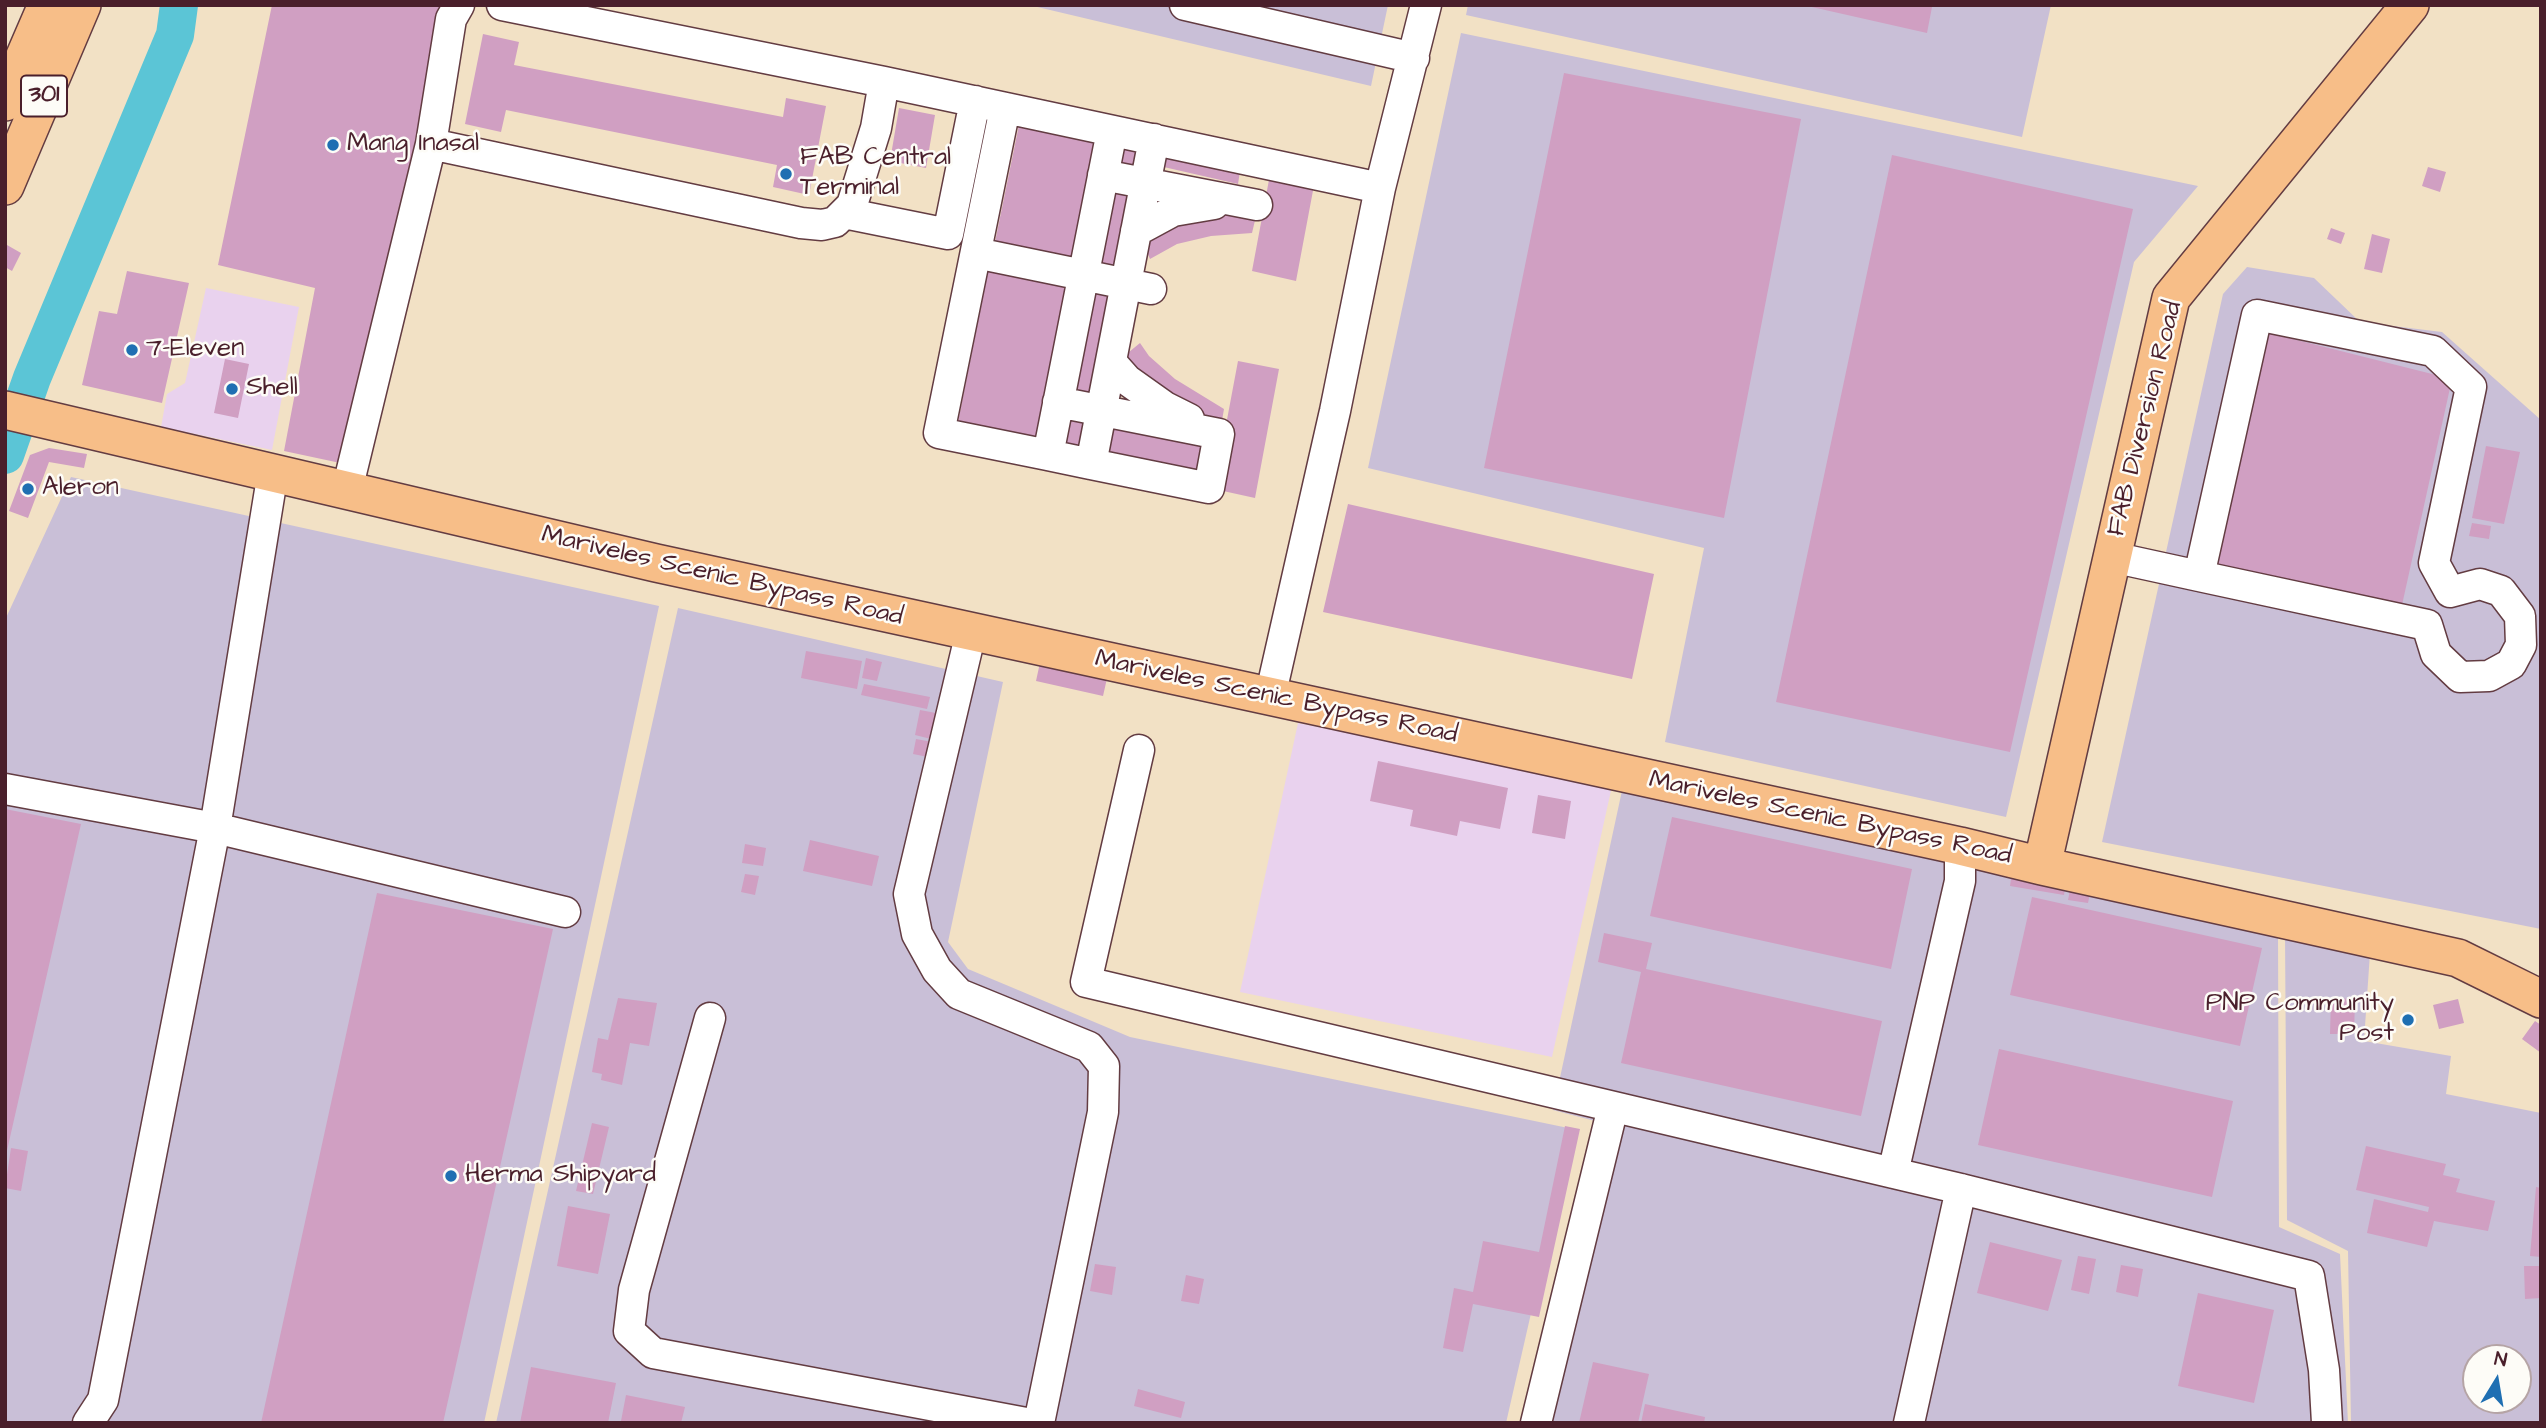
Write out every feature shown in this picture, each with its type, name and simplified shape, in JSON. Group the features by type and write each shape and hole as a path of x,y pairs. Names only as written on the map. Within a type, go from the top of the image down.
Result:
{"main road":[{"name":"301","path":"5,102 47,5"},
{"name":"301","path":"5,186 82,5"},
{"name":"FAB Diversion Road","path":"2042,866 2171,298 2410,5"},
{"name":"Mariveles Scenic Bypass Road","path":"17,412 670,566 1960,846 2458,958 2541,999"}],"lane":[{"path":"347,490 431,144 451,19 459,5"},
{"path":"502,5 884,82 1380,188"},
{"path":"1185,5 1414,58"},
{"path":"1270,697 1335,411 1380,188 1426,5"},
{"path":"431,144 801,223 822,225 835,222 852,205 876,128 884,82"},
{"path":"844,214 948,234 975,101"},
{"path":"1005,108 939,433 1209,488 1219,434"},
{"path":"1048,455 1112,131"},
{"path":"1091,464 1111,362 1138,287 1136,231 1154,139"},
{"path":"1257,205 1265,163"},
{"path":"1104,175 1257,205"},
{"path":"1136,231 1173,211 1209,204 1257,205"},
{"path":"976,253 1138,287"},
{"path":"2199,576 2257,315 2433,351 2470,387 2434,563 2451,592"},
{"path":"1111,362 1127,380 1165,407 1219,434"},
{"path":"1058,402 1219,434"},
{"path":"88,1423 103,1400 215,828 273,472"},
{"path":"2112,556 2427,625"},
{"path":"2480,584 2501,591 2520,616 2521,645 2511,664 2489,676 2460,677 2436,654 2427,625 2438,606 2451,592 2480,584"},
{"path":"971,632 909,894 917,934 937,970 959,994 1089,1047 1104,1066 1103,1112 1039,1423"},
{"path":"1139,750 1086,982 1961,1189 2309,1276 2324,1370 2327,1423"},
{"path":"5,789 215,828 565,912"},
{"path":"1893,1173 1961,881 1960,846"},
{"path":"710,1018 634,1290 629,1331 653,1353 1026,1423"},
{"path":"1536,1423 1613,1107"},
{"path":"1909,1423 1961,1189"}],"shaded area":[{"path":"1029,5 1388,5 1371,86"},
{"path":"1468,5 2051,5 2022,137 1466,15"},
{"path":"1461,33 2198,186 2134,262 2006,817 1665,742 1704,548 1368,468"},
{"path":"2247,267 2314,278 2360,322 2442,332 2541,420 2541,929 2102,842 2223,294"},
{"path":"206,288 299,307 272,450 161,427 167,394 185,383"},
{"path":"71,477 659,606 484,1423 5,1423 5,620"},
{"path":"678,608 1003,682 948,942 968,969 1130,1037 1573,1129 1506,1423 496,1423"},
{"path":"1298,723 1612,786 1552,1057 1240,992"},
{"path":"1623,786 2278,934 2279,1227 2340,1254 2348,1423 1521,1423 1595,1121 1553,1110"},
{"path":"2285,935 2370,953 2364,1041 2451,1056 2446,1094 2541,1113 2541,1423 2351,1423 2348,1251 2287,1220"}],"building":[{"path":"272,5 447,5 345,464 284,451 315,288 218,265"},
{"path":"1803,5 1922,5 1932,7 1927,33"},
{"path":"483,34 519,42 514,65 783,117 786,98 826,106 809,195 773,187 777,165 506,110 501,132 465,124"},
{"path":"1564,73 1801,119 1724,518 1484,468"},
{"path":"899,108 935,115 926,168 890,161"},
{"path":"1020,120 1096,137 1071,260 995,242"},
{"path":"1116,140 1145,146 1139,175 1110,169"},
{"path":"1158,147 1241,165 1238,184 1155,165"},
{"path":"1892,155 2133,209 2010,752 1776,702"},
{"path":"2428,167 2446,172 2440,192 2422,186"},
{"path":"1271,169 1315,180 1296,281 1252,271"},
{"path":"1108,186 1137,193 1121,273 1092,267"},
{"path":"1211,211 1257,212 1252,233 1211,236 1177,244 1150,259 1141,238"},
{"path":"2331,228 2345,233 2341,244 2327,239"},
{"path":"2372,234 2390,239 2382,273 2364,269"},
{"path":"7,245 21,253 12,271 5,267"},
{"name":"7-Eleven","path":"127,271 189,283 162,403 82,385 99,311 117,314"},
{"path":"988,271 1067,288 1038,439 958,422"},
{"path":"1086,292 1117,298 1097,401 1066,395"},
{"path":"2265,332 2452,379 2400,614 2213,569"},
{"path":"1140,343 1149,356 1175,379 1224,409 1221,426 1168,400 1118,361"},
{"name":"Shell","path":"225,359 249,364 238,418 214,413"},
{"path":"1238,361 1279,369 1255,498 1214,489"},
{"path":"1063,410 1095,416 1089,450 1057,443"},
{"path":"1108,418 1211,440 1205,474 1102,453"},
{"path":"2486,446 2520,452 2504,524 2472,518"},
{"name":"Aleron","path":"49,448 87,454 84,468 49,462 28,518 9,511 30,455"},
{"path":"1348,504 1654,574 1632,679 1323,612"},
{"path":"2472,523 2491,526 2489,539 2469,536"},
{"path":"806,651 862,661 857,689 801,678"},
{"path":"866,658 882,662 877,681 862,678"},
{"path":"1041,658 1108,674 1103,696 1036,681"},
{"path":"864,684 930,697 927,709 861,695"},
{"path":"920,710 936,713 931,739 915,735"},
{"path":"916,739 932,742 928,757 913,754"},
{"path":"1378,761 1508,788 1500,829 1460,821 1457,836 1410,826 1413,810 1370,801"},
{"path":"1538,795 1571,801 1565,839 1532,833"},
{"path":"5,809 81,824 6,1155 5,1154"},
{"path":"1672,817 1912,869 1891,969 1650,916"},
{"path":"810,840 879,856 872,886 803,871"},
{"path":"745,844 766,848 763,866 742,863"},
{"path":"2013,865 2067,874 2064,895 2010,886"},
{"path":"745,874 759,876 755,895 741,892"},
{"path":"2071,885 2091,888 2088,903 2068,900"},
{"path":"377,893 553,929 443,1423 261,1423"},
{"path":"2032,897 2262,948 2240,1046 2010,995"},
{"path":"1604,933 1652,943 1646,969 1882,1021 1861,1116 1621,1063 1641,972 1598,962"},
{"path":"618,998 657,1003 649,1046 630,1043 622,1085 601,1080 602,1074 592,1072 598,1038 608,1040"},
{"path":"2331,998 2355,999 2354,1034 2330,1034"},
{"path":"2458,999 2464,1023 2439,1029 2433,1005"},
{"path":"2535,1021 2541,1025 2541,1053 2522,1039"},
{"path":"1999,1049 2233,1101 2212,1197 1978,1145"},
{"path":"592,1123 609,1127 593,1194 576,1191"},
{"path":"1565,1126 1580,1129 1539,1317 1473,1304 1463,1352 1443,1348 1454,1288 1473,1292 1483,1241 1539,1252"},
{"path":"2366,1146 2446,1164 2443,1175 2460,1179 2456,1192 2495,1201 2488,1231 2434,1221 2427,1247 2367,1233 2374,1199 2428,1212 2429,1207 2356,1190"},
{"path":"11,1148 28,1151 21,1191 5,1188"},
{"path":"2536,1187 2541,1188 2541,1257 2530,1256"},
{"path":"568,1206 610,1214 598,1274 557,1266"},
{"path":"1990,1242 2062,1260 2048,1311 1977,1293"},
{"path":"2078,1256 2096,1259 2089,1294 2071,1290"},
{"path":"1095,1264 1116,1267 1112,1295 1090,1291"},
{"path":"2121,1265 2143,1269 2138,1297 2116,1292"},
{"path":"2524,1266 2541,1266 2541,1298 2525,1299"},
{"path":"1186,1275 1204,1279 1199,1304 1181,1301"},
{"path":"2198,1293 2274,1310 2254,1403 2178,1386"},
{"path":"1593,1362 1649,1374 1638,1423 1579,1423"},
{"path":"531,1367 616,1383 608,1423 520,1423"},
{"path":"1138,1389 1185,1402 1181,1418 1134,1406"},
{"path":"626,1395 685,1407 681,1423 621,1421"},
{"path":"1645,1404 1705,1417 1704,1423 1641,1423"}],"waterway":[{"path":"5,455 32,378 175,35 179,5"}],"place":[{"name":"Mang Inasal","path":"333,145"},
{"name":"FAB Central Terminal","path":"786,174"},
{"name":"7-Eleven","path":"132,350"},
{"name":"Shell","path":"232,389"},
{"name":"Aleron","path":"28,489"},
{"name":"PNP Community Post","path":"2408,1020"},
{"name":"Herma Shipyard","path":"451,1176"}]}
